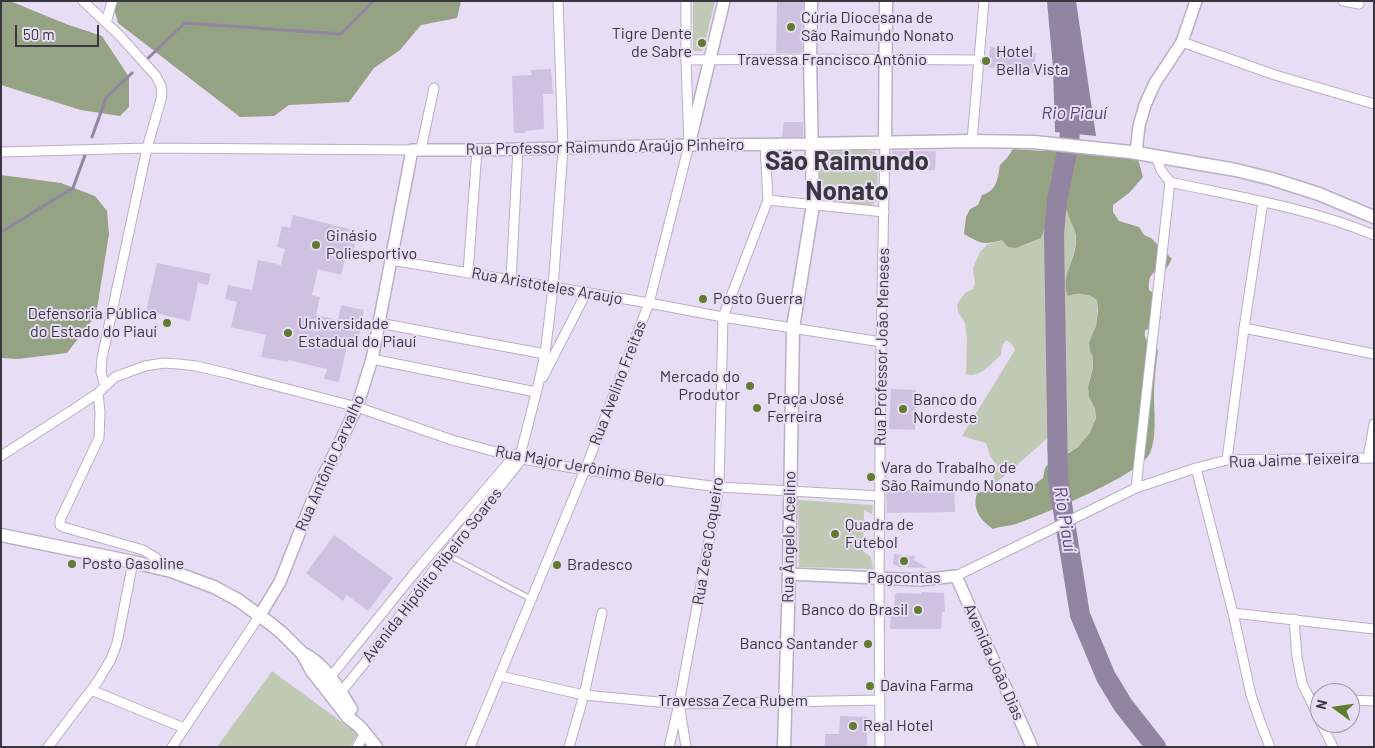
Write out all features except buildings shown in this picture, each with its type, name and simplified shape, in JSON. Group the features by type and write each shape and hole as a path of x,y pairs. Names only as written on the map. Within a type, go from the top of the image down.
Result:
{"main road":[{"name":"Rua Ângelo Acelino","path":"784,747 791,492 793,328 813,204 810,59 811,1"},
{"path":"885,144 886,1"},
{"name":"Rua Professor Raimundo Araújo Pinheiro","path":"812,144 972,141 1034,142 1130,152 1236,170 1296,186 1373,215"},
{"path":"1,534 171,571 214,587 238,600 284,634 302,653 317,663 337,696 354,714 362,730 376,747"}],"street":[{"path":"83,1 119,35 156,76 161,86 162,96 147,148 102,358 101,372 105,386"},
{"path":"106,23 112,1"},
{"name":"Avenida Hipólito Ribeiro Soares","path":"337,696 367,660 518,458 522,448 545,354 553,288 563,148 558,1"},
{"name":"Rua Avelino Freitas","path":"470,747 585,470 649,303 689,145 686,1"},
{"path":"689,145 724,1"},
{"path":"972,141 984,1"},
{"path":"1130,152 1145,105 1155,83 1182,42 1196,1"},
{"path":"1343,1 1359,4"},
{"path":"1182,42 1275,75 1374,104"},
{"name":"Travessa Francisco Antônio","path":"686,60 979,60"},
{"name":"Rua Antônio Carvalho","path":"172,747 280,582 318,487 358,408 372,359 391,260 416,150 434,88"},
{"path":"765,144 768,200 884,212"},
{"name":"Rua Professor Raimundo Araújo Pinheiro","path":"1,152 147,148 477,150 812,144"},
{"name":"Rua Professor João Meneses","path":"880,746 879,578 885,144"},
{"path":"511,280 518,148"},
{"path":"468,273 477,150"},
{"path":"1156,157 1161,170 1170,182 1329,218 1374,235"},
{"path":"1136,488 1170,182"},
{"name":"Rua Zeca Coqueiro","path":"670,747 719,487 723,317 768,200"},
{"path":"1227,460 1263,202"},
{"name":"Rua Aristoteles Araujo","path":"391,260 881,342"},
{"name":"Avenida Hipólito Ribeiro Soares","path":"537,389 586,293"},
{"path":"379,323 545,354"},
{"path":"1244,328 1374,354"},
{"path":"372,359 537,389"},
{"name":"Rua Major Jerônimo Belo","path":"1,456 98,393 115,377 140,367 164,363 196,366 358,408 452,440 518,458 585,470 719,487"},
{"path":"98,393 100,412 99,438 60,520 60,525 63,528 143,550 171,571"},
{"path":"1371,458 1374,424"},
{"name":"Avenida Hipólito Ribeiro Soares","path":"327,681 421,565 518,458"},
{"name":"Rua Jaime Teixeira","path":"789,574 920,580 956,576 1136,488 1196,468 1227,460 1371,458"},
{"path":"1196,468 1233,613 1251,695 1270,747"},
{"path":"719,487 880,496"},
{"path":"48,747 91,690 111,659 133,562"},
{"path":"421,565 431,574"},
{"name":"Avenida João Dias","path":"956,576 1032,747"},
{"path":"1233,613 1374,629"},
{"path":"569,747 584,695 602,614"},
{"path":"1294,619 1299,671 1310,700"},
{"name":"Travessa Zeca Rubem","path":"500,676 584,695 679,704 880,700"},
{"path":"91,690 184,728"},
{"path":"1360,700 1374,701"},
{"path":"679,704 686,747"},
{"path":"357,747 362,730"},
{"path":"1326,733 1333,747"}],"lane":[{"path":"446,554 531,599"}],"green space":[{"path":"1,1 10,1 66,24 102,36 129,77 129,107 120,116 81,110 1,85"},
{"path":"112,1 461,1 457,18 421,25 400,50 374,68 349,102 289,105 274,116 240,117 118,23"},
{"path":"693,1 715,1 703,51 693,51"},
{"path":"1050,141 1137,155 1143,177 1129,193 1113,205 1113,212 1119,221 1139,227 1144,235 1151,238 1172,259 1166,269 1154,273 1149,281 1149,290 1154,294 1155,312 1161,317 1158,327 1145,330 1145,337 1148,342 1158,350 1154,384 1154,439 1150,453 1143,462 1110,483 1029,519 993,529 978,514 976,509 977,493 996,489 1008,490 1014,485 1031,487 1043,478 1045,468 1050,462 1058,460 1078,447 1090,433 1096,418 1095,408 1089,397 1088,387 1093,368 1093,358 1089,343 1096,326 1097,300 1083,294 1068,296 1066,282 1076,239 1066,208 1056,201 1041,238 1016,248 1008,247 1002,240 982,243 964,234 966,217 970,209 978,205 982,195 994,187 1000,165 1013,149 1044,151"},
{"path":"866,150 875,152 878,155 877,200 872,205 867,206 825,200 819,197 818,154 820,152"},
{"path":"1,175 61,183 95,196 107,211 109,234 96,315 67,353 18,359 1,358"},
{"path":"1057,201 1067,209 1075,231 1074,252 1066,277 1075,293 1092,295 1097,300 1096,326 1089,344 1093,363 1088,389 1095,407 1095,421 1087,438 1058,460 1047,452 1047,443 1050,436 987,491 998,467 990,456 986,443 962,436 1015,350 1011,343 1006,340 1002,346 1001,355 989,366 976,374 966,374 967,339 965,323 958,312 957,304 965,293 973,289 975,283 973,268 980,252 988,244 1002,240 1016,248 1041,238 1052,207"},
{"path":"798,500 873,505 872,514 864,510 863,551 871,557 873,569 799,567"},
{"path":"272,671 358,734 350,747 217,747"}],"water":[{"name":"Rio Piauí","path":"1047,1 1076,1 1096,136 1055,132 1053,68"}],"waterway":[{"path":"146,60 185,23 341,34 373,1"},
{"path":"92,137 106,98 132,73"},
{"name":"Rio Piauí","path":"1072,108 1069,142 1057,201 1054,234 1058,479 1080,615 1106,677 1123,705 1156,747"},
{"path":"1,232 73,188 85,155"}],"place":[{"name":"Cúria Diocesana de São Raimundo Nonato","path":"791,27"},
{"name":"Tigre Dente de Sabre","path":"702,43"},
{"name":"Hotel Bella Vista","path":"986,61"},
{"name":"Ginásio Poliesportivo","path":"316,245"},
{"name":"Posto Guerra","path":"703,299"},
{"name":"Defensoria Pública do Estado do Piauí","path":"167,323"},
{"name":"Universidade Estadual do Piauí","path":"288,333"},
{"name":"Mercado do Produtor","path":"750,386"},
{"name":"Praça José Ferreira","path":"757,408"},
{"name":"Banco do Nordeste","path":"903,409"},
{"name":"Vara do Trabalho de São Raimundo Nonato","path":"871,477"},
{"name":"Quadra de Futebol","path":"835,534"},
{"name":"Pagcontas","path":"904,561"},
{"name":"Posto Gasoline","path":"72,564"},
{"name":"Bradesco","path":"557,565"},
{"name":"Banco do Brasil","path":"918,610"},
{"name":"Banco Santander","path":"868,644"},
{"name":"Davina Farma","path":"870,686"},
{"name":"Real Hotel","path":"853,726"}],"district":[{"name":"São Raimundo Nonato","path":"847,176"}]}
